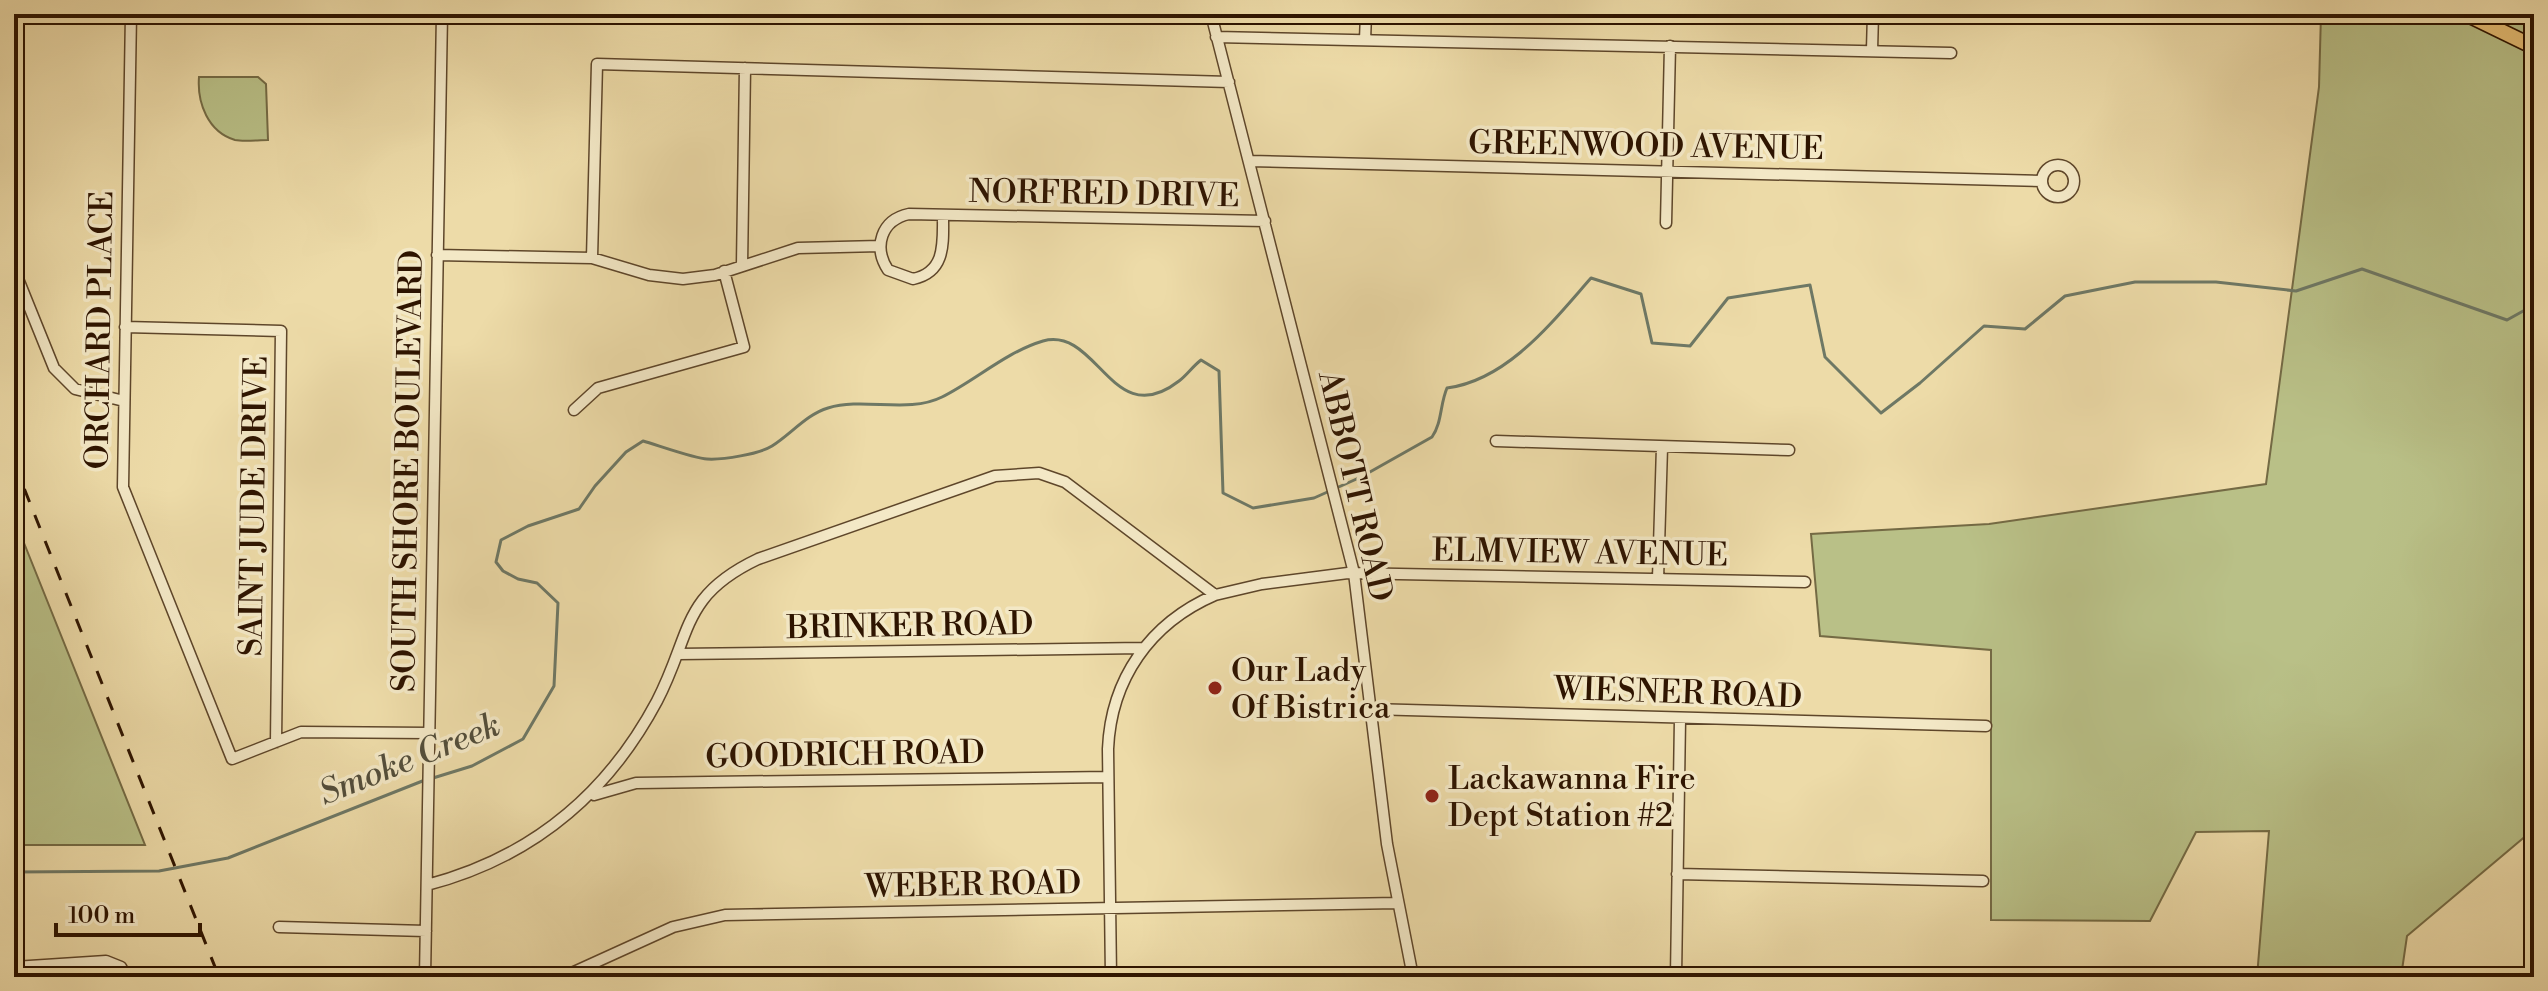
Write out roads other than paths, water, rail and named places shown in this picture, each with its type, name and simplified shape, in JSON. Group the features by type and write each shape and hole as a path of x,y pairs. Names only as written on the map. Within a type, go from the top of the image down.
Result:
{"highway":[{"path":"2466,14 2534,47"}],"street":[{"name":"ORCHARD PLACE","path":"131,14 123,487 232,759 301,732 429,733"},
{"name":"SOUTH SHORE BOULEVARD","path":"425,977 442,14"},
{"name":"ABBOTT ROAD","path":"1211,14 1354,573 1397,903 1413,977"},
{"path":"1365,40 1366,14"},
{"path":"1872,50 1873,14"},
{"path":"1216,37 1951,53"},
{"path":"1666,223 1670,46"},
{"path":"592,258 597,64 1229,82"},
{"path":"742,265 745,68"},
{"name":"GREENWOOD AVENUE","path":"1249,161 2042,181"},
{"name":"NORFRED DRIVE","path":"943,216 941,257 931,271 921,277 896,275 882,261 880,246 887,226 902,216 943,216 1265,221"},
{"path":"437,255 592,258 667,278 699,278 817,245 880,246"},
{"path":"14,269 54,368 75,389 124,401"},
{"path":"574,410 598,388 744,347 724,271"},
{"name":"SAINT JUDE DRIVE","path":"125,327 281,331 276,742"},
{"path":"1496,441 1789,450"},
{"path":"1658,579 1662,447"},
{"path":"427,885 503,858 552,828 586,801 634,741 678,654 692,613 712,588 736,570 1002,474 1039,473 1065,482 1215,595"},
{"name":"ELMVIEW AVENUE","path":"1111,977 1108,777 1112,715 1126,675 1143,648 1181,614 1215,595 1262,584 1354,573 1805,582"},
{"name":"BRINKER ROAD","path":"678,654 1143,648"},
{"name":"WIESNER ROAD","path":"1370,709 1986,726"},
{"path":"1676,977 1680,719"},
{"name":"GOODRICH ROAD","path":"586,801 613,787 636,783 1108,777"},
{"path":"1677,874 1983,881"},
{"name":"WEBER ROAD","path":"563,977 673,927 725,915 1397,903"},
{"path":"279,927 426,931"},
{"path":"14,967 106,961 121,967 126,977"}],"waterway":[{"name":"Smoke Creek","path":"433,778 472,766 523,739 554,686 558,603 537,583 518,579 503,571 496,562 501,540 528,526 579,509 626,452 643,441 702,458 722,459 750,454 772,446 813,415 828,408 856,404 915,404 942,397 1016,352 1043,341 1062,341 1078,348 1121,387 1137,395 1156,394 1179,381 1201,360 1219,371 1223,493 1253,508 1314,498 1361,477 1432,437 1438,426 1447,388 1469,383 1509,361 1545,330 1591,278 1641,294 1652,343 1690,346 1728,298 1810,285 1825,357 1881,413 1984,326 2025,329 2065,296 2135,282 2216,282 2296,291 2362,269 2507,320 2534,305"},
{"name":"Smoke Creek","path":"14,872 159,871 228,858 425,780"}],"railway":[{"path":"14,463 219,977"}],"place":[{"name":"Our Lady Of Bistrica","path":"1215,688"},
{"name":"Lackawanna Fire Dept Station #2","path":"1432,796"}]}
